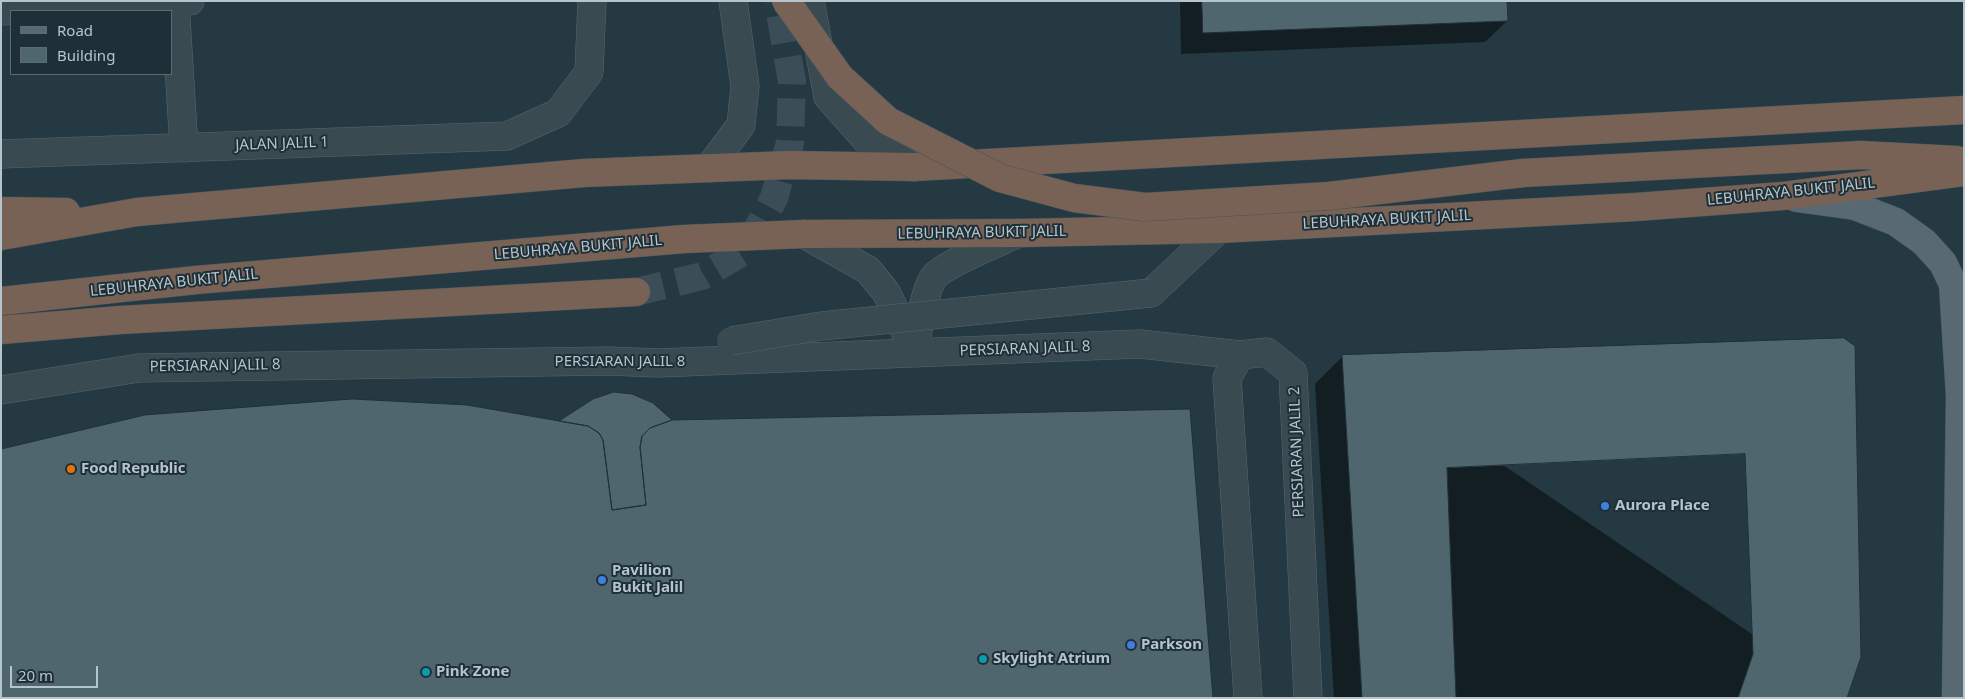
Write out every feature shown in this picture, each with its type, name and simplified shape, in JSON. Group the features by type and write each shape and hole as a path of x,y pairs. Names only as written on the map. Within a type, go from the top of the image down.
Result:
{"highway":[{"path":"786,1 840,77 888,121 1000,178 1074,198 1145,207 1329,196 1523,173 1861,155 1964,161"},
{"path":"1,236 137,212 584,173 789,165 914,166 1964,110"},
{"name":"LEBUHRAYA BUKIT JALIL","path":"1,301 205,280 664,240 804,234 1019,233 1219,229 1636,207 1783,196 1964,172"},
{"path":"1,211 137,212"},
{"path":"1,330 130,320 636,292"}],"main road":[{"path":"1783,196 1854,206 1896,222 1924,242 1943,263 1953,284 1960,396 1956,698"}],"street":[{"name":"JALAN JALIL 1","path":"1,154 507,136 558,113 589,72 592,1"},
{"path":"708,168 741,125 745,86 734,1"},
{"path":"810,1 828,97 867,141 914,166"},
{"path":"21,10 183,2 184,148"},
{"path":"658,363 731,341 821,326 1152,293 1219,229"},
{"path":"804,234 868,270 886,292 914,350 926,296 934,276 954,264 1019,233"},
{"name":"PERSIARAN JALIL 8","path":"1,390 139,368 608,361 658,363 1140,344 1240,355"},
{"name":"PERSIARAN JALIL 2","path":"1240,355 1267,352 1293,373 1308,698"},
{"path":"1240,355 1227,378 1248,698"}],"building":[{"path":"1202,1 1507,1 1508,21 1203,33"},
{"name":"Aurora Place","path":"1844,338 1855,346 1861,657 1847,698 1362,698 1342,355"},
{"path":"614,392 632,394 653,403 672,420 650,428 642,436 640,447 646,505 612,510 603,440 599,433 588,426 559,421 593,399"},
{"name":"Pavilion Bukit Jalil","path":"352,399 467,405 588,426 599,433 603,440 612,510 646,505 640,447 642,436 650,428 672,420 1190,409 1213,698 1,698 1,449 145,415"},
{"path":"1745,454 1753,654 1738,698 1456,698 1447,468"}],"tunnel":[{"path":"636,292 702,276 746,250 774,198 790,143 792,82 778,1"}],"place":[{"name":"Food Republic","path":"71,469"},
{"name":"Aurora Place","path":"1605,506"},
{"name":"Pavilion Bukit Jalil","path":"602,580"},
{"name":"Parkson","path":"1131,645"},
{"name":"Skylight Atrium","path":"983,659"},
{"name":"Pink Zone","path":"426,672"}]}
